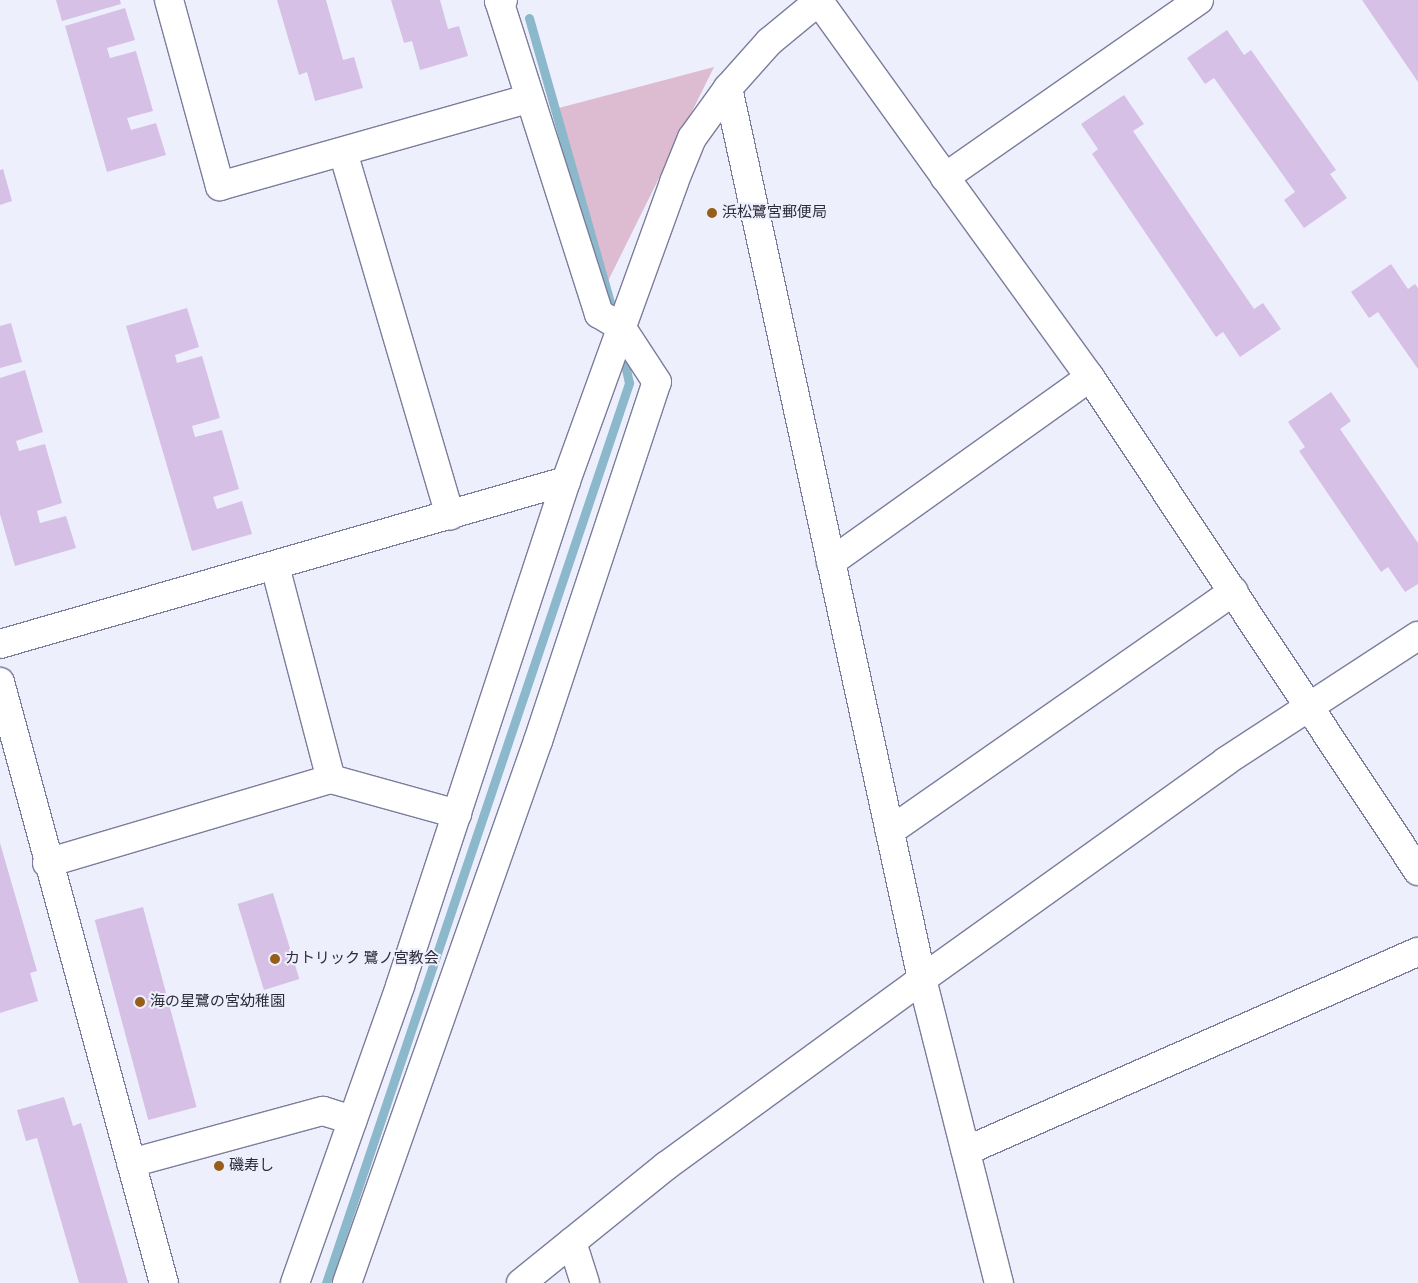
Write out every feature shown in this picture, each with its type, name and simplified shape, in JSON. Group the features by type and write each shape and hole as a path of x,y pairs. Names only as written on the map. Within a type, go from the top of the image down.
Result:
{"street":[{"path":"169,0 220,186 530,98"},
{"path":"347,1283 532,759 657,382 616,325 530,98 499,1 503,0"},
{"path":"295,1283 457,814 566,481 609,366 616,325 692,138 728,88 770,42 819,0 1090,377 1234,591 1307,708 1418,871"},
{"path":"945,177 1199,0"},
{"path":"728,88 922,979 999,1283"},
{"path":"342,152 450,516"},
{"path":"832,562 1090,377"},
{"path":"0,644 450,516 566,481"},
{"path":"275,566 331,779"},
{"path":"890,831 1234,591"},
{"path":"521,1283 666,1166 922,979 1307,708 1418,636"},
{"path":"0,682 164,1283"},
{"path":"48,863 331,779 457,814"},
{"path":"966,1151 1418,952"},
{"path":"131,1163 323,1111 352,1120"},
{"path":"572,1242 584,1283"}],"shaded area":[{"path":"714,67 607,283 555,109"}],"building":[{"path":"56,0 120,0 121,4 62,21"},
{"path":"277,0 326,0 343,60 354,57 363,88 315,101 307,72 299,75"},
{"path":"391,0 440,0 448,29 459,26 468,56 420,70 412,41 404,43"},
{"path":"1362,0 1418,0 1418,82"},
{"path":"125,8 135,40 107,48 110,58 136,51 153,111 127,118 131,130 156,123 166,155 107,172 65,26"},
{"path":"1227,30 1244,55 1251,50 1336,170 1330,174 1347,198 1304,228 1284,200 1295,192 1214,78 1205,84 1187,58"},
{"path":"1124,95 1144,124 1133,131 1254,309 1263,303 1281,329 1240,357 1223,332 1216,337 1092,154 1098,149 1081,124"},
{"path":"3,169 12,201 0,205 0,170"},
{"path":"1391,264 1408,289 1415,284 1418,288 1418,369 1378,312 1369,318 1351,292"},
{"path":"187,308 199,347 175,355 177,363 202,356 220,418 192,426 195,437 222,430 239,489 213,497 217,509 242,501 252,534 192,551 126,326"},
{"path":"11,323 22,362 0,368 0,326"},
{"path":"25,370 43,432 16,441 19,451 45,444 62,503 37,511 40,523 66,516 76,548 15,566 0,514 0,378"},
{"path":"1331,392 1351,421 1340,429 1418,543 1418,584 1405,592 1388,567 1381,572 1299,451 1305,447 1288,422"},
{"path":"0,843 37,971 30,973 38,1001 0,1013"},
{"path":"273,893 299,979 264,990 238,904"},
{"path":"143,907 197,1107 148,1120 95,920"},
{"path":"64,1097 73,1126 81,1123 128,1283 79,1283 37,1138 26,1141 17,1110"}],"waterway":[{"path":"529,18 614,317"},
{"path":"326,1283 629,383 622,349"}],"place":[{"name":"浜松鷺宮郵便局","path":"712,213"},
{"name":"カトリック 鷺ノ宮教会","path":"275,959"},
{"name":"海の星鷺の宮幼稚園","path":"140,1002"},
{"name":"磯寿し","path":"219,1166"}]}
